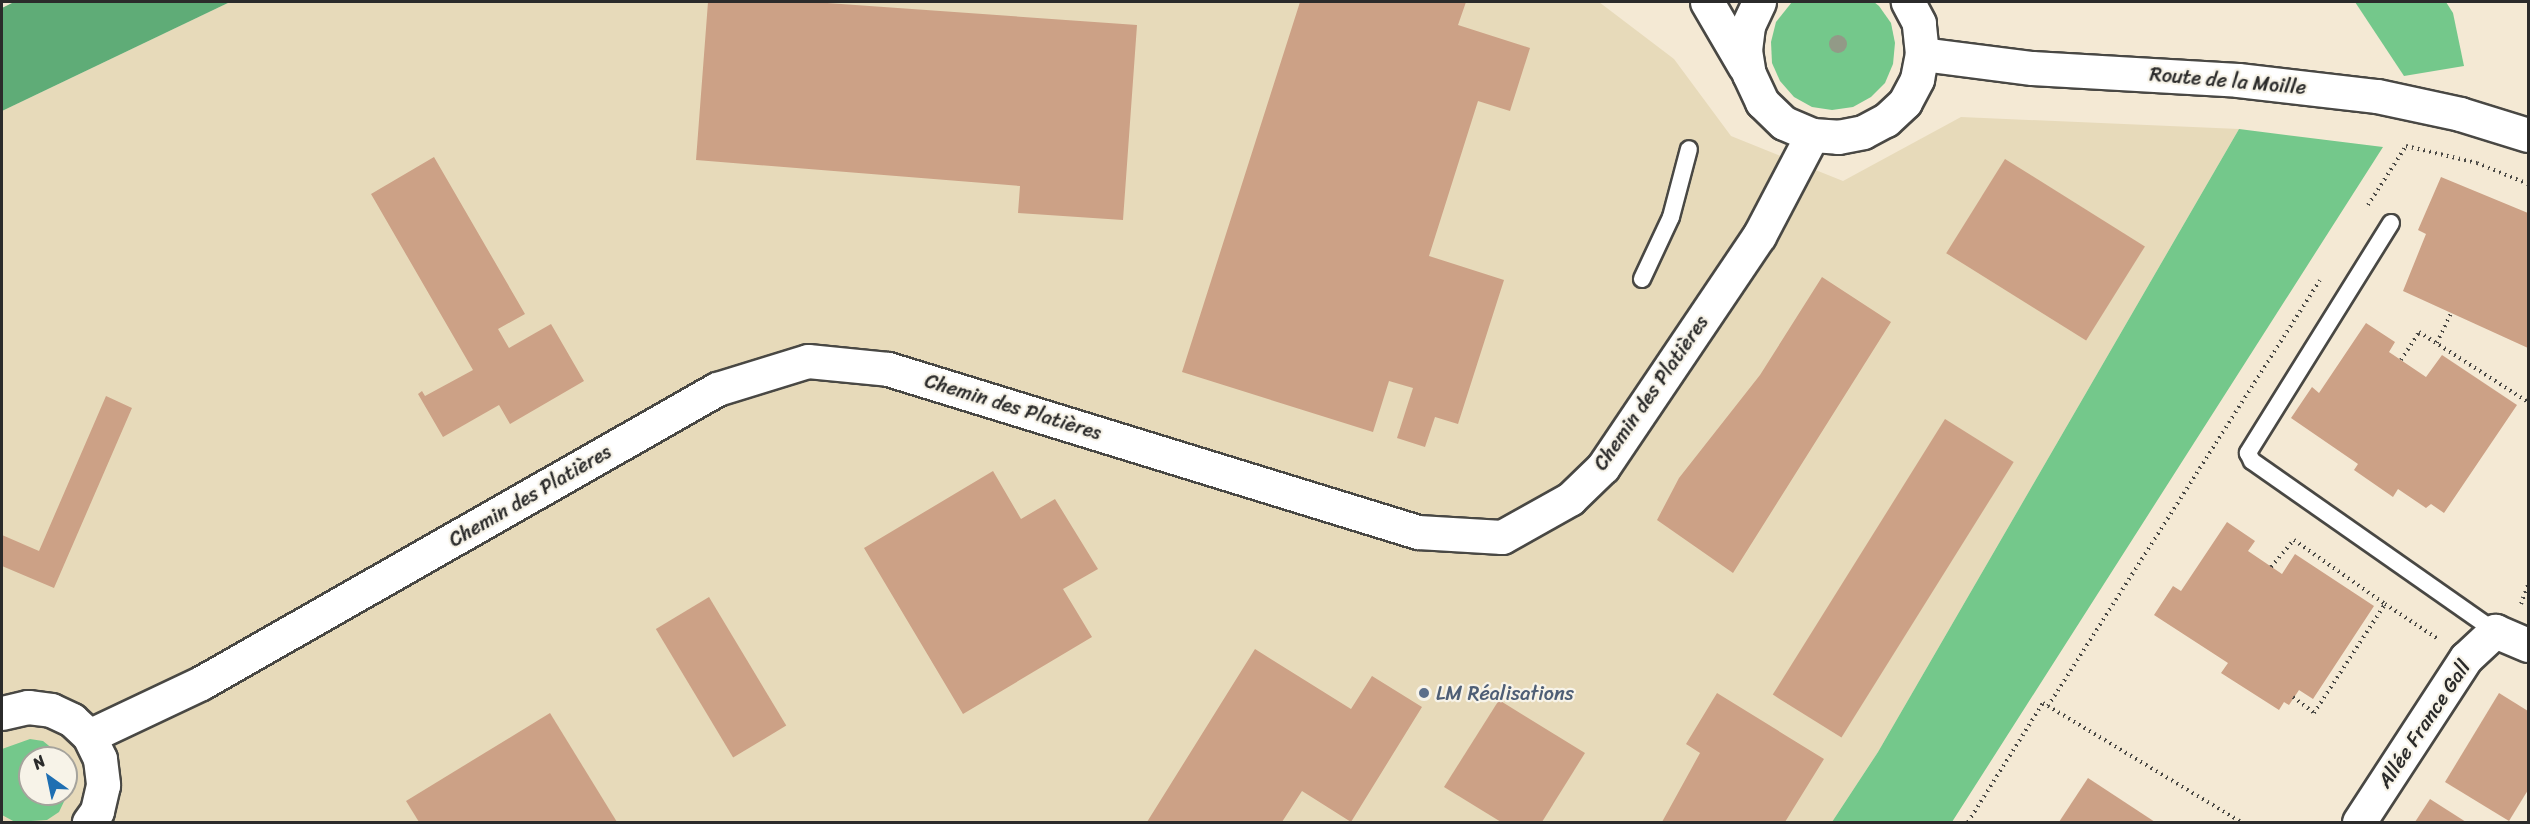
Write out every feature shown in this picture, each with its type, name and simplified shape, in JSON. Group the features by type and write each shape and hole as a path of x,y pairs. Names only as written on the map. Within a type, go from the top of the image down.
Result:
{"street":[{"path":"1707,2 1749,74 1762,102 1784,123 1812,135 1838,137 1863,132 1886,120 1905,102 1917,79 1923,54 1919,24 1908,2"},
{"path":"1749,74 1746,42 1759,2"},
{"name":"Route de la Moille","path":"1923,54 2032,68 2238,80 2377,96 2460,114 2529,135"},
{"name":"Chemin des Platières","path":"89,736 201,683 717,389 808,361 888,369 1418,532 1502,537 1570,499 1603,467 1759,236 1812,135"},
{"path":"2495,631 2529,645"},
{"name":"Allée France Gall","path":"2359,822 2466,658 2495,631"},
{"path":"2,713 28,707 51,710 72,720 89,736 100,759 103,785 97,811 89,822"}],"lane":[{"path":"1642,279 1671,217 1689,149"},
{"path":"2391,223 2248,453 2252,461 2495,631"}],"path":[{"path":"2361,216 2406,146 2476,163 2529,184"},
{"path":"2048,706 2323,276"},
{"path":"2437,343 2452,311"},
{"path":"2401,360 2420,332 2529,402"},
{"path":"2271,567 2294,540 2466,658"},
{"path":"2293,697 2314,713 2385,604"},
{"path":"1968,822 2043,703 2241,822"},
{"path":"2230,816 2231,822"}],"shaded area":[{"path":"230,2 1599,2 1674,59 1731,136 1843,181 1961,117 2239,129 1878,752 1832,822 2,822 2,111"}],"green space":[{"path":"14,2 230,2 2,111 2,8"},
{"path":"1792,2 1874,2 1879,6 1891,23 1895,43 1893,64 1885,83 1871,97 1853,107 1832,110 1812,107 1794,97 1780,81 1772,63 1771,42 1776,22"},
{"path":"2355,2 2446,2 2453,13 2464,66 2404,76"},
{"path":"2239,129 2383,147 1952,822 1832,822 1878,752"},
{"path":"30,739 43,741 49,746 18,746 18,806 62,806 59,812 47,820 15,822 2,815 2,749"}],"building":[{"path":"708,2 813,2 1137,25 1123,220 1018,213 1020,186 696,160"},
{"path":"1300,2 1466,2 1458,25 1530,48 1510,111 1478,101 1429,256 1504,280 1458,424 1435,417 1425,447 1397,438 1413,388 1389,381 1373,432 1182,372"},
{"path":"434,157 525,314 498,329 509,348 551,324 584,381 510,424 499,405 443,437 418,394 422,391 425,396 473,370 371,194"},
{"path":"2005,159 2145,246 2086,341 1946,253"},
{"path":"2441,177 2528,213 2528,348 2403,291 2426,234 2418,230"},
{"path":"1822,277 1891,322 1733,573 1657,520 1679,478 1760,375"},
{"path":"2366,323 2395,342 2389,352 2426,377 2442,355 2517,405 2444,513 2431,504 2426,508 2398,489 2393,497 2354,470 2358,464 2291,418 2312,387 2319,393"},
{"path":"106,396 132,408 54,588 2,566 2,535 39,551"},
{"path":"1945,419 2014,462 1841,738 1773,695"},
{"path":"993,471 1021,519 1055,499 1098,569 1063,589 1092,637 963,714 864,548"},
{"path":"2227,522 2255,541 2248,551 2282,574 2295,554 2374,606 2313,699 2299,690 2289,705 2284,702 2279,710 2221,673 2228,663 2154,615 2173,586 2181,591"},
{"path":"709,597 786,726 733,758 656,629"},
{"path":"1255,649 1351,709 1372,676 1422,707 1351,822 1302,791 1282,822 1147,822"},
{"path":"1717,693 1824,759 1785,822 1662,822 1700,753 1686,744"},
{"path":"2499,693 2528,711 2528,790 2509,821 2445,782"},
{"path":"1499,700 1585,753 1542,822 1501,822 1444,787"},
{"path":"550,713 617,822 419,822 406,801"},
{"path":"2088,778 2155,822 2059,822"},
{"path":"2430,799 2466,822 2415,822"}],"place":[{"name":"LM Réalisations","path":"1424,693"}]}
